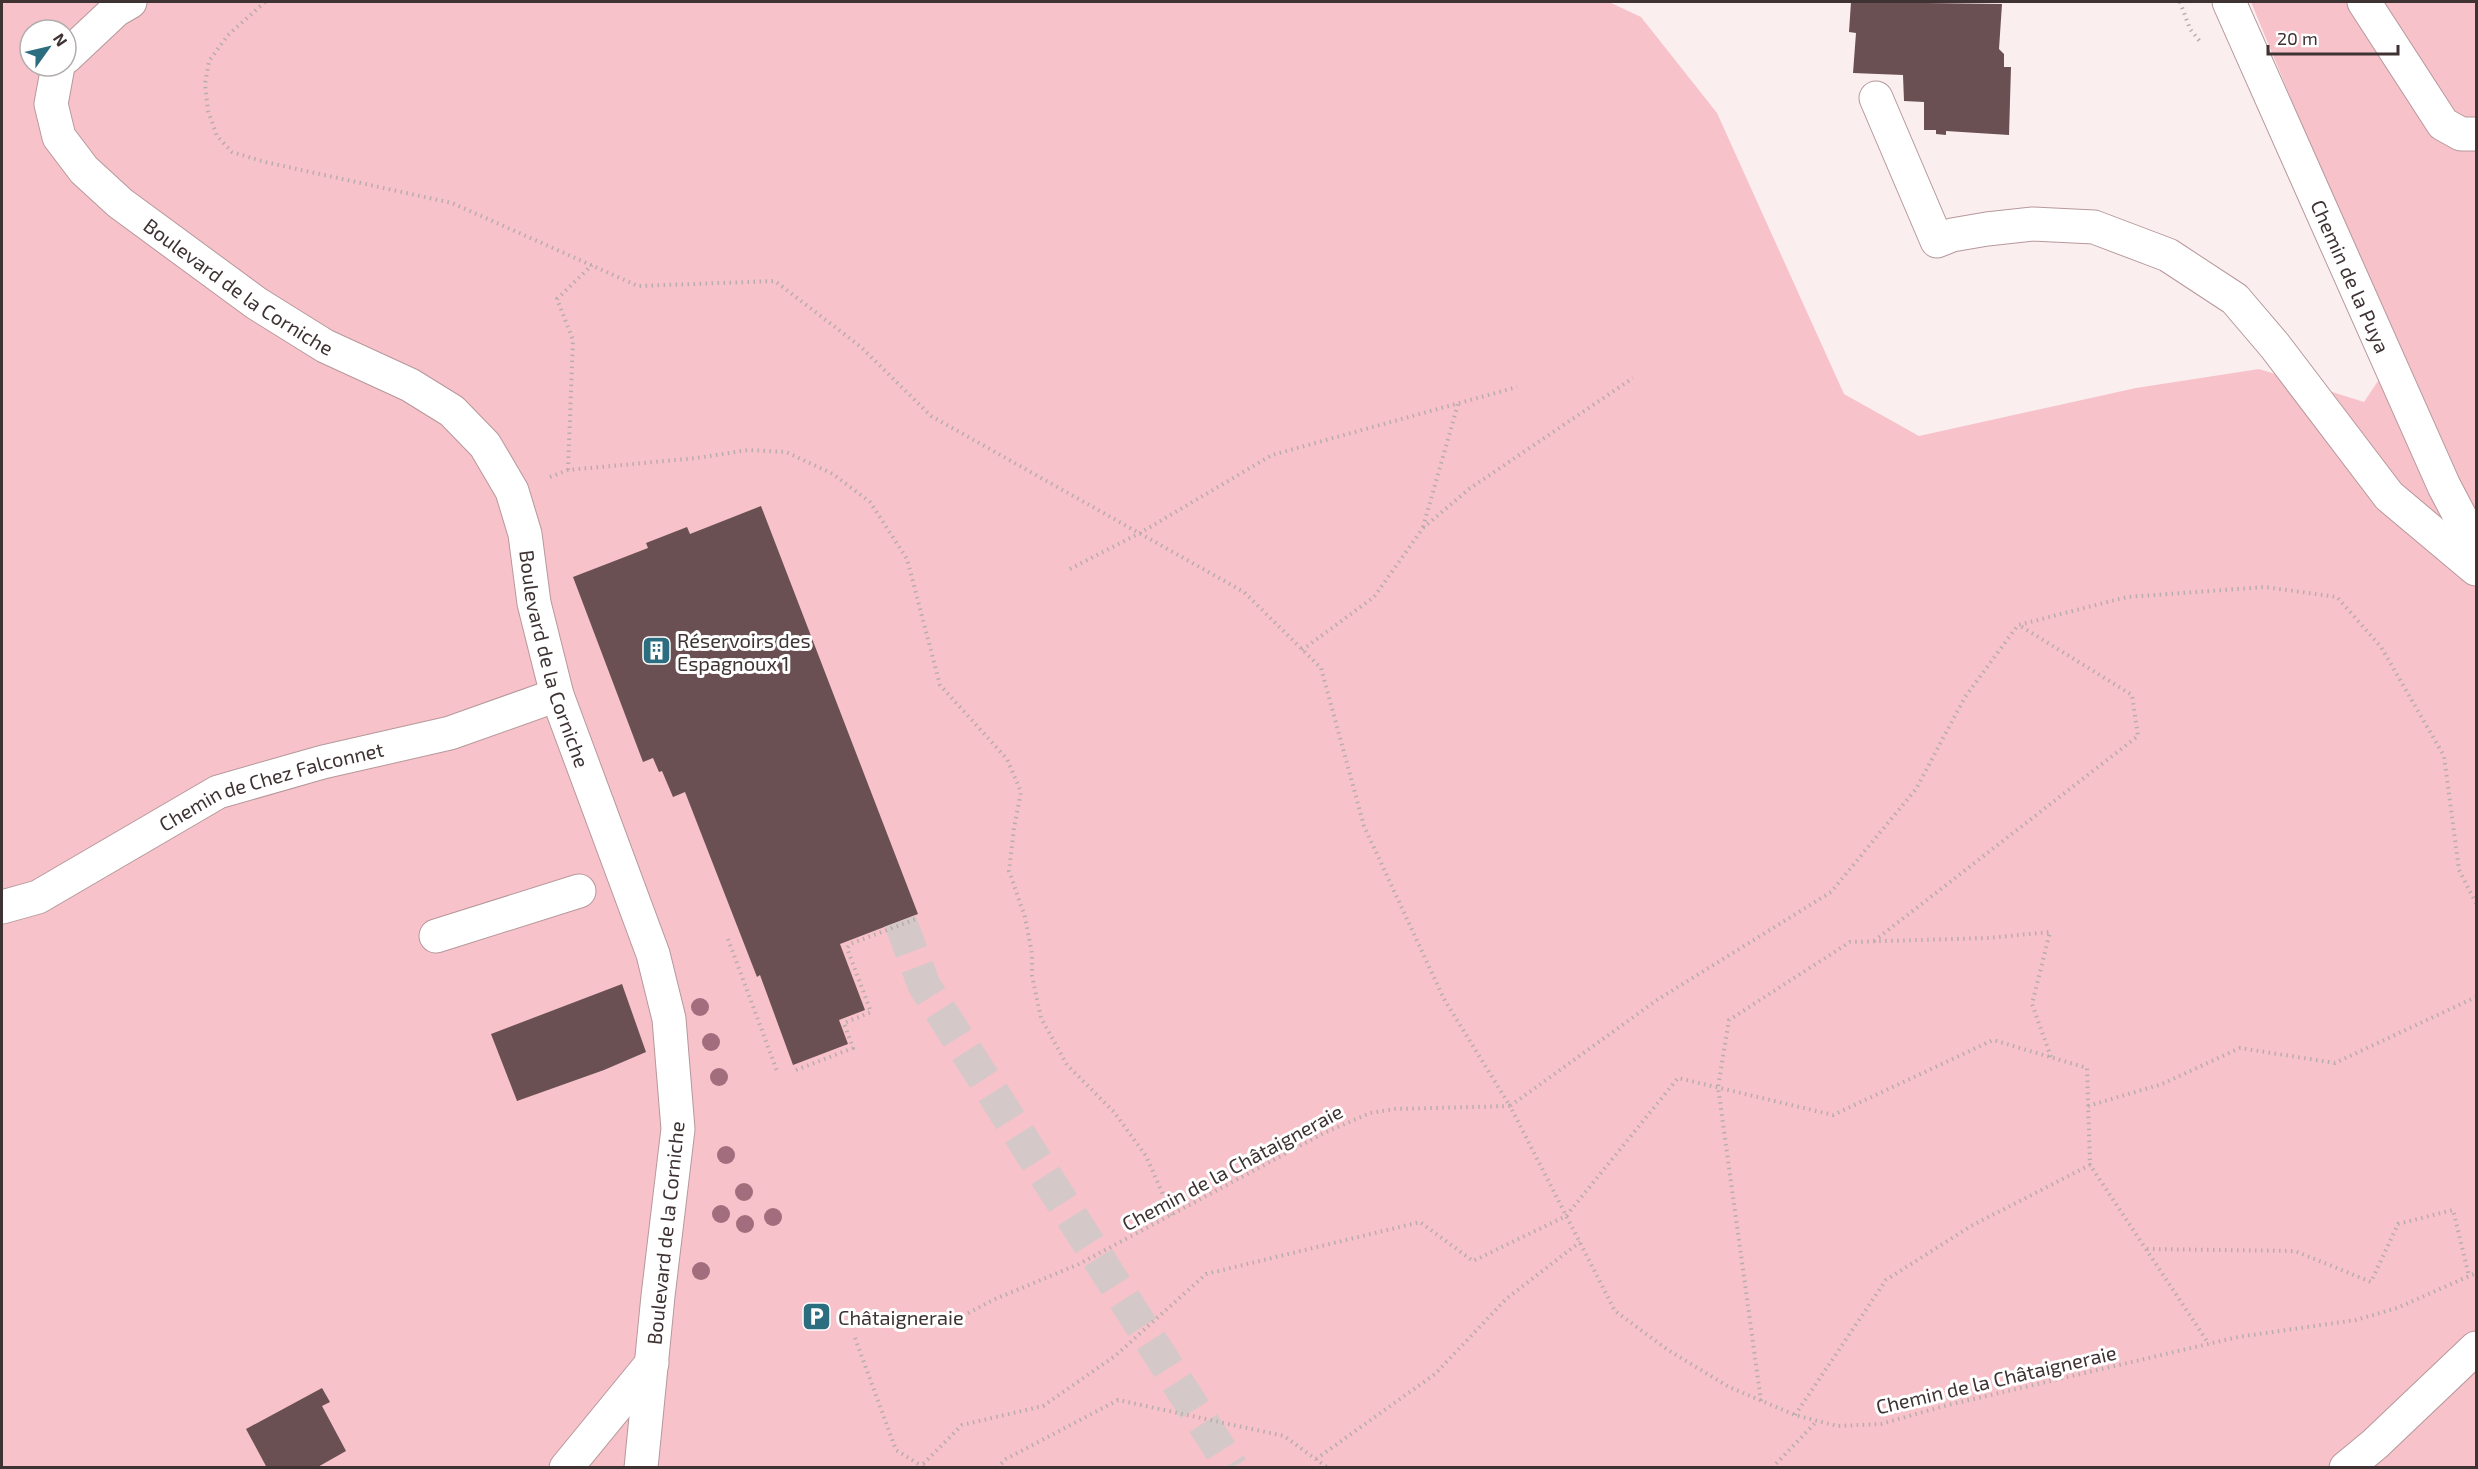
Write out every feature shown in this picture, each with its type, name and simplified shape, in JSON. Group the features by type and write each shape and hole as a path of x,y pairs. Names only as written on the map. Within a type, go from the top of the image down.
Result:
{"street":[{"path":"78,46 116,10 130,2"},
{"name":"Chemin de la Puya","path":"2229,2 2444,486 2476,547"},
{"path":"2364,2 2443,124 2461,134 2476,134"},
{"name":"Boulevard de la Corniche","path":"56,78 51,104 59,137 84,170 112,196 256,303 325,346 410,385 452,411 485,445 512,491 525,534 534,603 557,694 653,954 669,1019 678,1129 641,1467"},
{"path":"1876,98 1937,241 1952,235 2033,224 2094,227 2168,255 2235,299 2276,346 2389,496 2476,569"},
{"name":"Chemin de Chez Falconnet","path":"2,906 38,897 218,792 323,762 450,733 557,694"},
{"path":"436,936 579,891"},
{"path":"2346,1467 2375,1444 2476,1348"},
{"path":"566,1467 652,1363"}],"path":[{"path":"265,2 228,35 209,61 205,84 208,111 217,136 232,152 265,162 452,203 638,286 775,281 861,347 931,416 1244,592 1320,668 1364,826 1444,999 1510,1106 1657,1000 1832,892 1916,789 1965,697 2018,625 2127,597 2265,587 2337,597 2381,646 2444,756 2459,870 2476,903"},
{"path":"568,470 573,340 557,299 592,265"},
{"path":"1302,650 1374,597 1423,528 1469,489 1633,378"},
{"path":"1070,569 1140,533 1272,455 1517,387"},
{"path":"1423,528 1458,404"},
{"path":"512,491 568,470 697,458 748,450 786,452 833,474 870,502 907,559 940,685 1007,759 1021,792 1009,871 1025,917 1032,954 1032,976 1041,1017 1067,1065 1114,1112 1146,1156 1172,1215"},
{"path":"1874,941 2138,736 2132,695 2018,625"},
{"path":"796,1070 853,1048 844,1023 871,1012 847,948 850,944 916,919"},
{"path":"1761,1401 1718,1087 1729,1020 1850,942 1988,938 2050,932 2032,1004 2051,1057"},
{"path":"728,939 777,1071"},
{"path":"2088,1106 2162,1084 2240,1048 2335,1063 2476,997"},
{"path":"855,1338 896,1450 922,1467 962,1425 1043,1406 1115,1356 1206,1275 1420,1222 1473,1261 1566,1216 1678,1078 1833,1114 1993,1040 2087,1068 2090,1165 2209,1344"},
{"name":"Chemin de la Châtaigneraie","path":"886,1322 930,1324 959,1318 993,1300 1079,1264 1324,1132 1370,1113 1395,1109 1510,1106 1615,1311 1668,1350 1729,1387 1795,1415 1837,1426 1881,1424 1944,1406 2238,1337 2356,1320 2397,1308 2476,1273"},
{"path":"1795,1415 1886,1280 1971,1226 2090,1165"},
{"path":"2146,1249 2295,1251 2371,1282 2398,1224 2453,1210 2469,1276"},
{"path":"1316,1459 1435,1374 1506,1299 1580,1242"},
{"path":"997,1467 1006,1459 1118,1400 1284,1436 1328,1467"},
{"path":"1772,1467 1817,1421"}],"shaded area":[{"path":"2,2 1609,2 1641,17 1717,113 1844,394 1919,436 2136,388 2259,369 2364,402 2396,354 2251,2 2476,2 2476,1467 2,1468"}],"building":[{"path":"1851,2 2002,4 1999,49 2004,54 2004,67 2011,67 2009,135 1946,131 1946,135 1936,134 1936,130 1924,130 1924,102 1904,101 1903,75 1853,73 1856,33 1849,32"},
{"path":"761,506 918,914 840,944 865,1010 839,1020 848,1044 793,1065 760,975 757,977 685,792 673,797 662,771 659,772 653,758 643,762 573,577 648,548 646,543 687,527 690,534"},
{"path":"622,984 646,1052 604,1070 517,1101 491,1034"},
{"path":"322,1388 330,1402 322,1406 346,1451 316,1468 267,1468 246,1429"}],"tunnel":[{"path":"900,921 924,985 1232,1468"}],"place":[{"name":"Réservoirs des Espagnoux 1","path":"656,651"},
{"name":"Châtaigneraie","path":"817,1317"}]}
